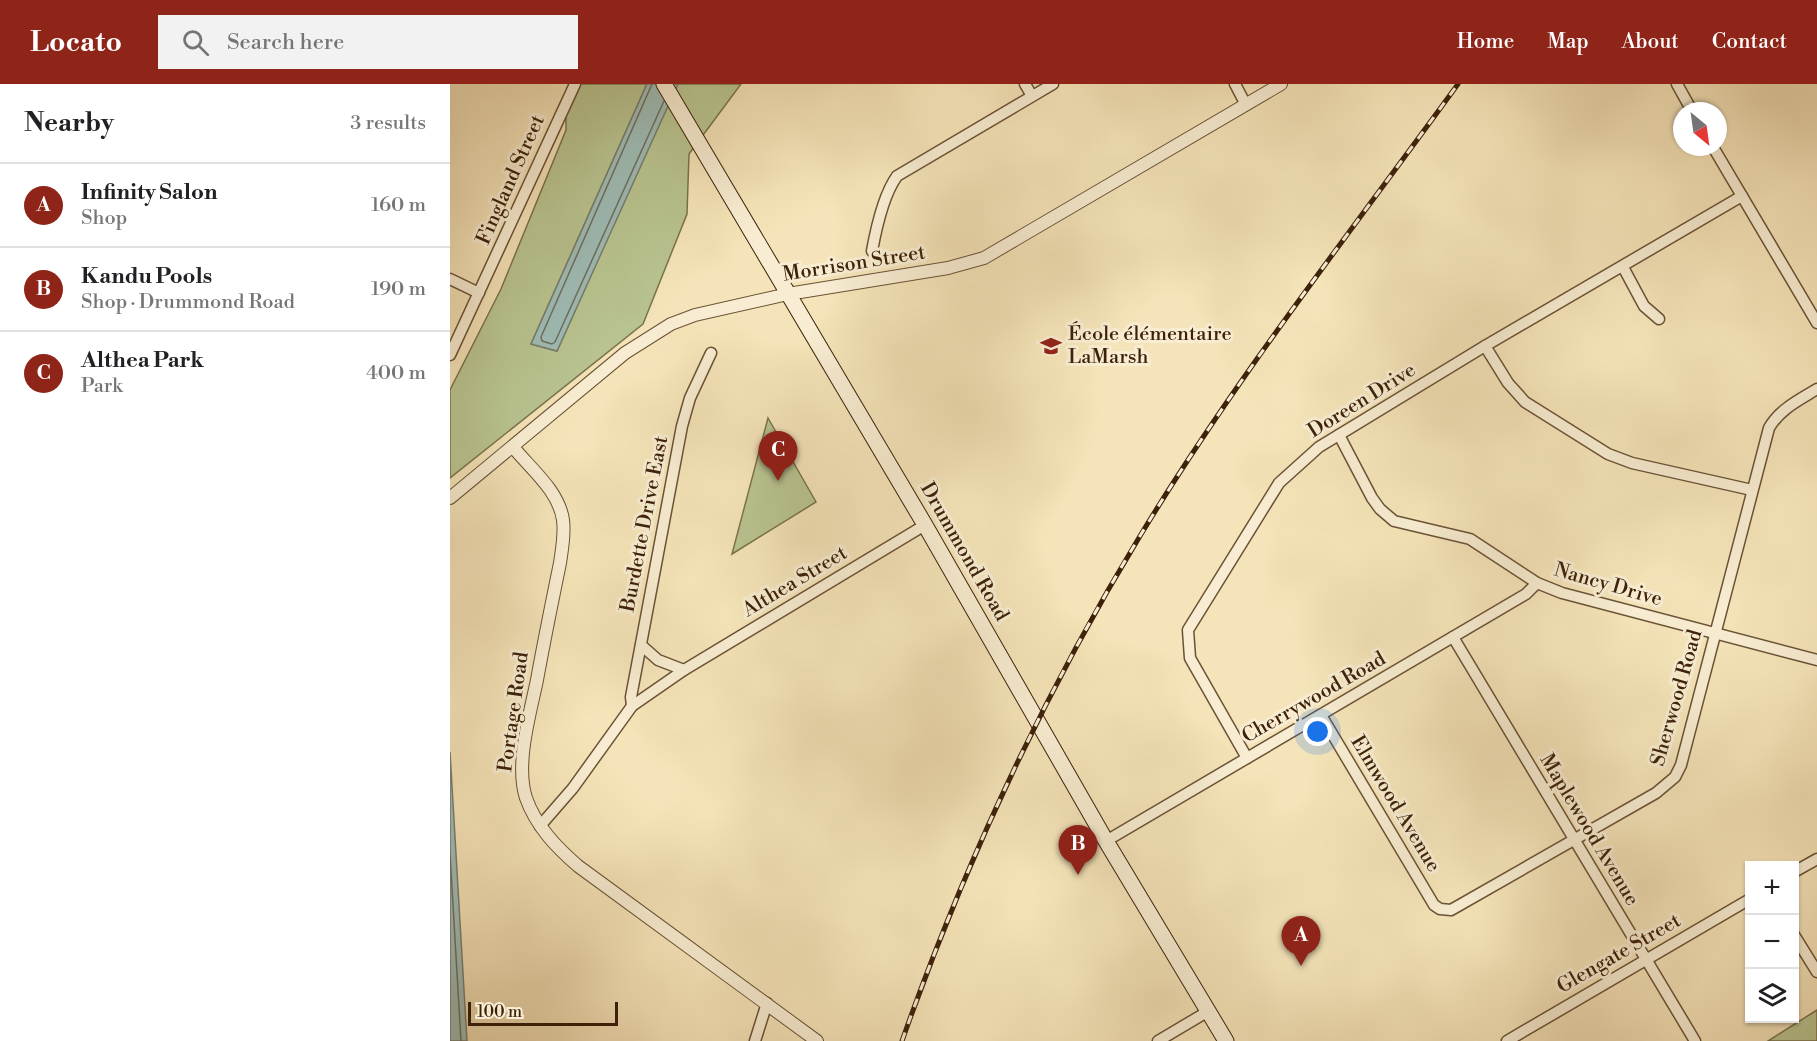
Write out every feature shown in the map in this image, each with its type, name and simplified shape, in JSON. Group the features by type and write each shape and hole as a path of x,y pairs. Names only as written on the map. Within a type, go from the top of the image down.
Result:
{"main road":[{"name":"Drummond Road","path":"664,84 925,525 1106,841 1226,1041"}],"street":[{"name":"Fingland Street","path":"450,355 575,84"},
{"path":"1025,84 1032,96"},
{"path":"872,251 892,184 897,176 1053,84"},
{"path":"1234,84 1246,105"},
{"name":"Morrison Street","path":"450,498 625,354 671,324 694,315 788,294 948,268 984,258 1281,84"},
{"path":"1677,84 1687,102"},
{"path":"1718,156 1816,321"},
{"name":"Doreen Drive","path":"1247,758 1190,658 1188,630 1279,483 1319,447 1485,346 1742,196"},
{"path":"1623,267 1644,306 1659,319"},
{"path":"450,279 480,293"},
{"path":"1485,346 1508,383 1525,402 1608,454 1632,463 1752,490"},
{"name":"Burdette Drive East","path":"632,706 631,697 682,426 690,398 711,353"},
{"name":"Sherwood Road","path":"1440,909 1451,910 1656,793 1675,777 1681,765 1769,428 1776,417 1817,389"},
{"name":"Nancy Drive","path":"1339,435 1372,498 1380,509 1394,521 1470,539 1537,583 1562,593 1817,660"},
{"name":"Portage Road","path":"513,447 556,499 563,520 560,563 522,768 525,795 540,826 556,848 578,866 817,1041"},
{"name":"Althea Street","path":"540,826 573,788 632,706 684,670 925,525"},
{"name":"Cherrywood Road","path":"1106,841 1526,594 1537,583"},
{"name":"Maplewood Avenue","path":"1454,637 1695,1041"},
{"path":"641,645 658,660 684,670"},
{"name":"Elmwood Avenue","path":"1321,715 1434,905 1440,909"},
{"path":"1799,869 1817,859"},
{"name":"Glengate Street","path":"1507,1041 1745,901"},
{"path":"1799,943 1817,972"},
{"path":"754,1041 767,1003"},
{"path":"1158,1041 1207,1012"}],"green space":[{"path":"574,84 647,84 531,344 557,351 676,84 741,84 689,154 687,214 643,324 450,478 450,390 501,289 566,130 566,103"},
{"path":"768,418 816,502 732,554"},
{"path":"1817,1010 1817,1041 1768,1041 1799,1023"}],"water":[{"path":"647,84 678,84 557,351 531,344"},
{"path":"450,752 467,1041 450,1041"}],"railway":[{"path":"902,1041 952,910 1008,782 1104,596 1177,478 1254,363 1458,84"}],"place":[{"name":"École élémentaire LaMarsh","path":"1051,346"},
{"name":"Althea Park","path":"778,481"},
{"name":"Kandu Pools","path":"1078,875"},
{"name":"Infinity Salon","path":"1301,966"}]}
